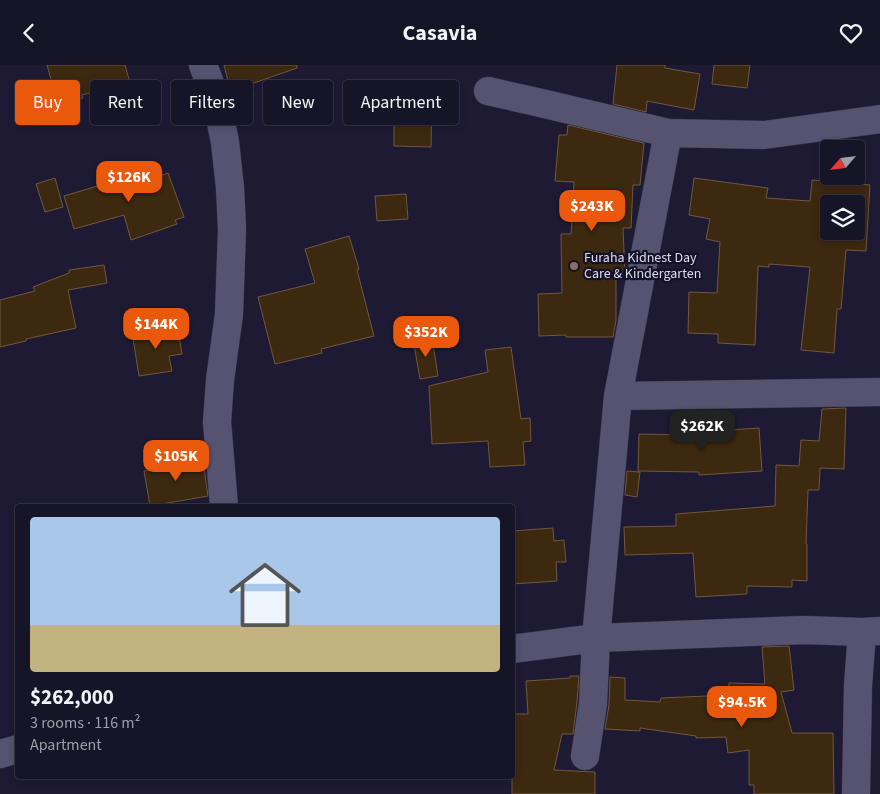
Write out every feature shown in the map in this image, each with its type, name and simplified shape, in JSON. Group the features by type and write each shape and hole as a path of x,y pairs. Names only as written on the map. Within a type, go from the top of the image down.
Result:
{"street":[{"path":"203,65 216,99 225,142 232,229 229,314 220,380 218,422 224,504"},
{"path":"488,91 668,133 764,135 880,119"},
{"path":"585,756 593,703 596,638 618,396 668,133"},
{"path":"618,396 880,392"},
{"path":"515,649 596,638 804,630 871,631 858,686 856,794"},
{"path":"0,754 15,750"}],"building":[{"path":"47,65 125,65 129,80 90,80 90,93 82,95 83,98 80,99 80,80 51,80"},
{"path":"224,65 297,65 297,68 253,83 253,80 228,80"},
{"path":"617,65 665,65 665,68 700,74 694,110 647,101 646,112 613,104"},
{"path":"714,65 750,65 747,88 712,84"},
{"path":"394,125 431,125 431,147 394,146"},
{"path":"568,125 644,143 640,185 633,185 631,228 623,228 625,274 616,274 616,320 613,337 539,336 538,294 562,293 561,234 571,234 574,182 555,181 559,135 567,135"},
{"path":"157,164 160,176 168,173 184,217 175,220 177,224 131,240 124,215 74,229 64,196 128,177 127,173"},
{"path":"55,178 63,207 45,212 36,184"},
{"path":"694,178 768,188 766,198 810,201 812,180 820,181 820,185 870,185 866,251 846,250 841,309 837,309 834,353 801,350 810,267 769,264 769,267 758,266 755,345 718,343 718,334 688,333 689,292 717,293 720,242 706,239 710,219 689,215"},
{"path":"406,194 408,219 377,221 375,196"},
{"path":"349,236 359,269 357,270 374,336 321,349 322,353 275,364 258,297 315,283 305,249"},
{"path":"104,265 107,283 68,290 76,328 0,347 0,300 35,291 33,287 69,273 69,270"},
{"path":"165,326 166,332 178,330 182,354 169,356 172,371 139,376 132,332"},
{"path":"432,337 438,376 420,379 413,339"},
{"path":"511,347 521,419 530,418 531,441 523,442 525,465 490,467 488,441 432,444 429,386 488,372 485,350"},
{"path":"846,408 844,469 820,468 819,490 808,490 807,581 792,580 792,587 747,586 747,594 696,597 693,553 625,555 624,527 676,526 676,514 775,506 776,465 799,466 801,440 819,441 822,409"},
{"path":"759,428 762,471 699,475 699,472 638,471 639,434 696,435 696,432"},
{"path":"186,459 187,464 203,461 208,496 162,504 150,504 144,471 155,469 154,464"},
{"path":"627,471 640,472 637,497 625,495"},
{"path":"553,528 554,541 564,540 566,562 556,562 557,581 515,584 515,531"},
{"path":"789,646 794,690 781,692 792,733 833,733 834,794 754,794 754,785 749,785 749,750 728,753 726,737 696,738 696,736 640,728 640,731 605,729 609,705 610,677 625,678 625,700 660,702 661,698 729,695 729,683 765,684 762,647"},
{"path":"570,676 579,676 573,734 562,734 554,770 595,772 595,794 512,794 512,779 515,779 515,714 528,714 526,681 570,678"}],"place":[{"name":"Furaha Kidnest Day Care & Kindergarten","path":"574,266"}]}
